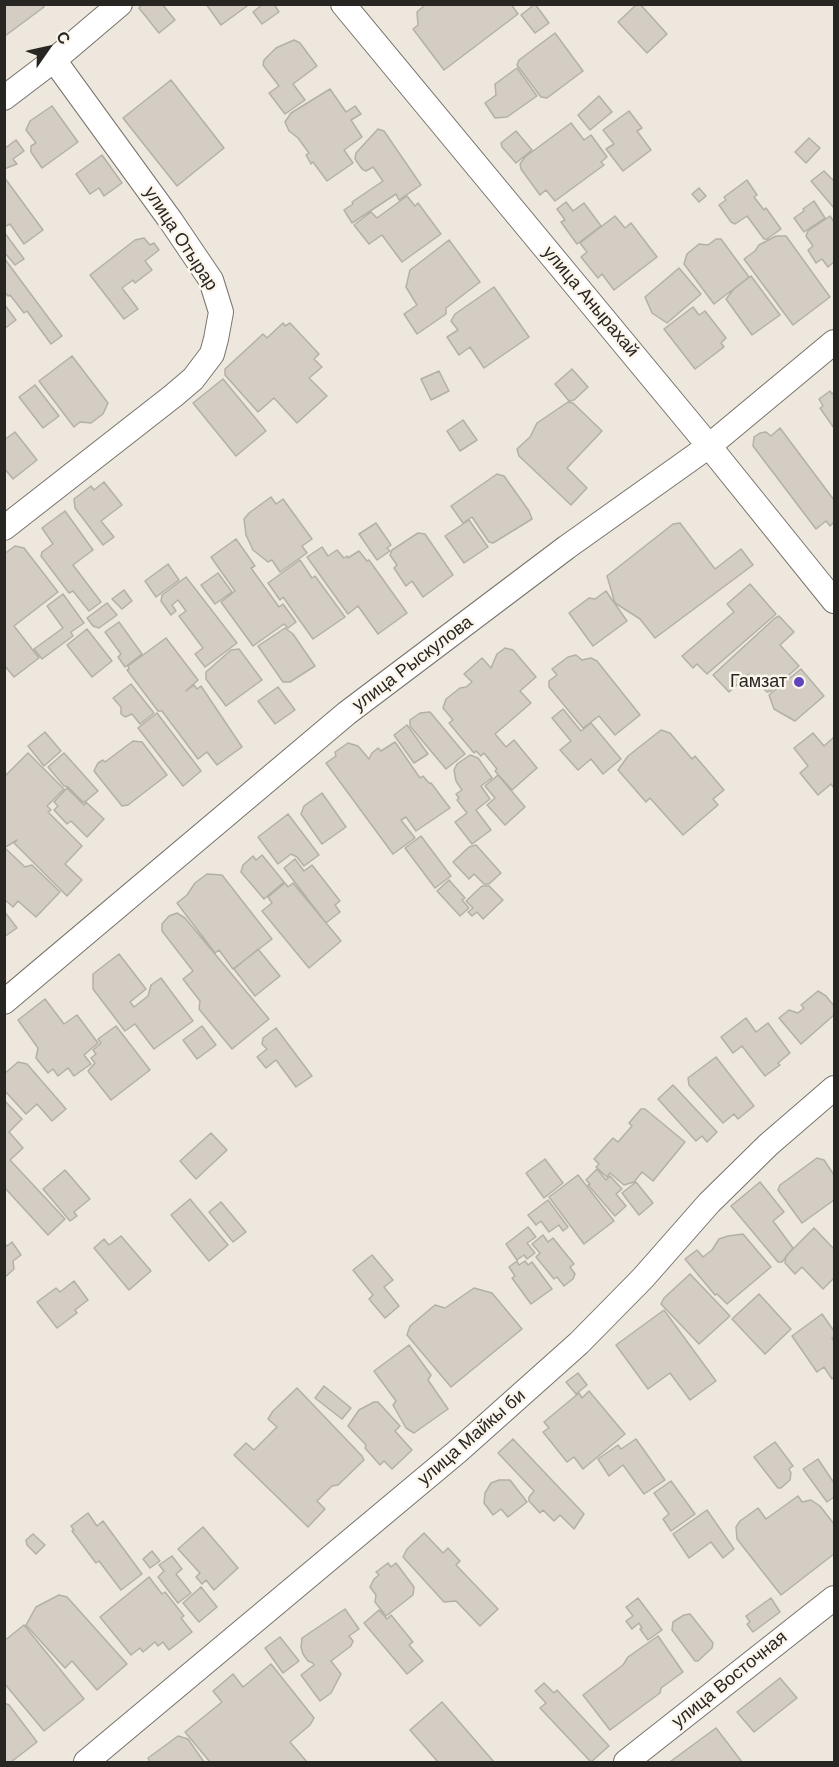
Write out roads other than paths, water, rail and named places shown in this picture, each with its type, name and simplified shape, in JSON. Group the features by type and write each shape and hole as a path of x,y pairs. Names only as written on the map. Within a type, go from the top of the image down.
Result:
{"street":[{"path":"4,98 54,60 120,4"},
{"name":"улица Анырахай","path":"343,4 709,446 834,601"},
{"name":"улица Отырар","path":"4,528 192,379 212,354 220,312 211,280 54,60"},
{"name":"улица Рыскулова","path":"4,1002 347,713 567,547 709,446 834,342"},
{"name":"улица Майкы би","path":"86,1762 458,1451 571,1351 643,1278 709,1203 768,1145 834,1088"},
{"name":"улица Восточная","path":"626,1762 834,1598"}],"place":[{"name":"Гамзат","path":"799,682"}]}
